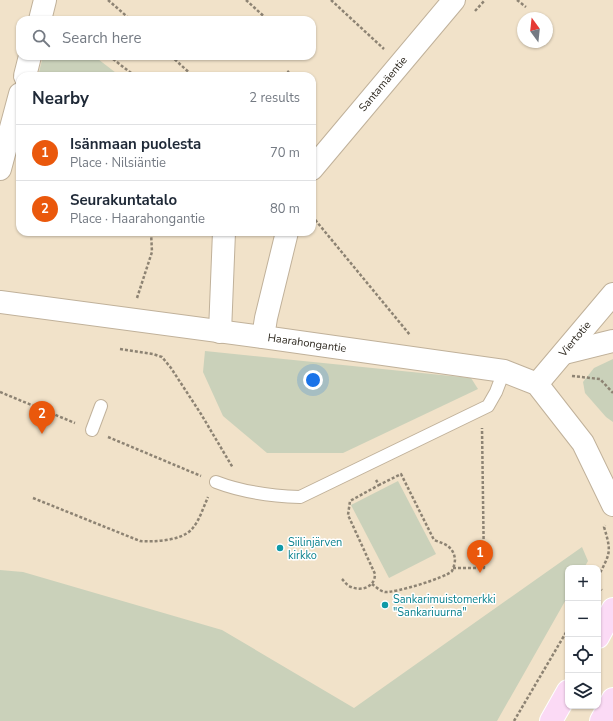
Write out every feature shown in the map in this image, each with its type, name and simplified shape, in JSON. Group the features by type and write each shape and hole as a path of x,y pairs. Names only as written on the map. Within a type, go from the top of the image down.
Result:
{"main road":[{"path":"601,631 613,609"},
{"path":"551,721 565,696"},
{"path":"601,721 613,699"}],"street":[{"path":"41,16 45,0"},
{"name":"Santamäentie","path":"316,164 454,0"},
{"path":"26,72 29,60"},
{"path":"0,169 16,109"},
{"path":"220,332 224,236"},
{"path":"263,337 266,318 286,236"},
{"name":"Viertotie","path":"537,384 613,294"},
{"name":"Haarahongantie","path":"0,302 504,371 537,384"},
{"path":"564,353 613,341"},
{"path":"537,384 583,444 613,505"},
{"path":"583,444 613,469"}],"lane":[{"path":"216,482 246,491 300,497 488,406 504,371"},
{"path":"92,430 100,406"}],"path":[{"path":"108,0 126,16"},
{"path":"246,0 264,16"},
{"path":"331,0 400,64"},
{"path":"517,0 526,7"},
{"path":"114,60 131,72"},
{"path":"175,60 189,72"},
{"path":"316,221 412,337"},
{"path":"136,300 152,252 151,236"},
{"path":"120,349 153,354 162,357 202,414 246,491"},
{"path":"568,376 600,380 613,393"},
{"path":"453,568 484,568 482,409"},
{"path":"368,464 379,485"},
{"path":"342,578 347,585 363,589 368,588 375,578 375,574 348,515 350,501 401,474 434,540 446,544 452,549 455,563 452,571 444,575 392,592 383,592 372,584"},
{"path":"33,498 140,541 156,542 178,537 191,530 216,482"},
{"path":"601,571 609,555 609,543 604,527"},
{"path":"514,721 565,634"}],"green space":[{"path":"42,60 99,60 115,72 39,72"},
{"path":"205,351 471,378 478,389 343,453 267,453 223,416 203,372"},
{"path":"613,359 613,422 606,417 585,393 583,382 594,368"},
{"path":"398,481 436,554 389,578 351,505"},
{"path":"582,547 588,561 586,565 565,565 565,601 497,721 0,721 0,570 23,572 222,630 354,708"}],"place":[{"name":"Seurakuntatalo","path":"42,434"},
{"name":"Siilinjärven kirkko","path":"280,548"},
{"name":"Isänmaan puolesta","path":"480,573"},
{"name":"Sankarimuistomerkki \"Sankariuurna\"","path":"385,605"}]}
